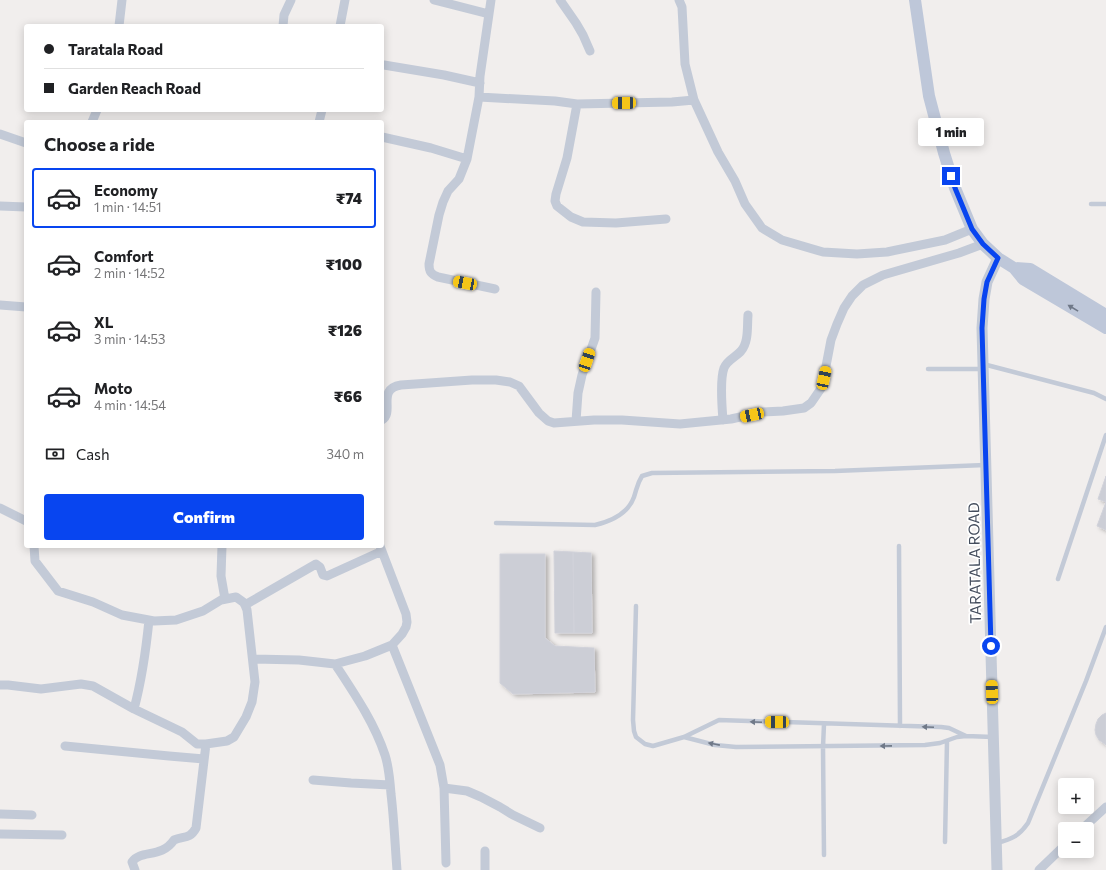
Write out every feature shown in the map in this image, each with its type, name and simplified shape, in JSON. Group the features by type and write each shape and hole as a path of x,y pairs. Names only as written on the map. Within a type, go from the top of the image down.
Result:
{"main road":[{"path":"915,0 929,96 950,174 972,229 983,244 998,258 1014,268 1023,278 1106,328"},
{"path":"1014,268 1030,269 1106,315"}],"street":[{"path":"119,24 122,0"},
{"path":"283,24 284,15 291,0"},
{"path":"340,24 345,0"},
{"path":"434,0 489,14"},
{"path":"491,0 479,97 467,159 459,179 448,191 443,202 439,215 429,270 432,274 438,277 495,289"},
{"path":"560,0 576,23 590,51"},
{"path":"679,0 682,7 685,64 694,100 718,152 735,181 745,204 762,228 782,240 823,252 857,254 887,252 945,240 972,229"},
{"path":"384,65 444,74 480,83"},
{"path":"479,97 555,101 577,104 672,102 694,100"},
{"path":"577,104 567,158 556,194 555,201 557,206 571,217 588,223 616,223 666,218"},
{"path":"0,134 24,142"},
{"path":"384,137 431,148 467,159"},
{"path":"0,206 24,207"},
{"path":"384,419 386,415 388,393 393,387 440,382 496,380 510,382 519,386 539,413 548,421 554,423 622,420 680,424 723,420 763,412 804,408 811,403 822,387 831,340 836,324 852,296 863,285 883,275 959,253 983,244"},
{"name":"TARATALA ROAD","path":"997,870 982,328 987,282 998,258"},
{"path":"576,421 578,393 582,375 595,338 596,292"},
{"path":"0,305 24,307"},
{"path":"723,420 723,371 729,360 742,350 745,345 748,315"},
{"path":"0,508 24,520"},
{"path":"0,685 41,689 81,684 93,686 134,709 182,732 197,744 228,741 234,737 246,717 252,702 255,682 253,659 246,605 240,599 236,597 225,599 214,603 203,611 176,620 149,620 122,615 93,602 58,592 36,561 34,548"},
{"path":"222,548 221,576 225,599"},
{"path":"246,605 316,564 320,567 323,575 327,576 381,549 406,614 407,622 402,634 392,645 365,656 335,664 299,660 253,659"},
{"path":"134,709 142,676 149,620"},
{"path":"392,645 440,765 444,788 446,863"},
{"path":"335,664 363,708 386,756 397,870"},
{"path":"135,870 132,862 134,858 164,850 174,840 187,837 192,834 196,828 206,744"},
{"path":"65,746 204,759"},
{"path":"313,780 351,784 390,785"},
{"path":"444,788 466,791 481,797 540,828"},
{"path":"1090,822 1106,807"},
{"path":"0,814 32,815"},
{"path":"0,834 62,835"},
{"path":"485,851 485,870"},
{"path":"1039,870 1058,852"}],"lane":[{"path":"1091,204 1106,204"},
{"path":"928,368 983,366 1094,393 1106,399"},
{"path":"1058,579 1106,435"},
{"path":"496,523 595,525 606,523 619,517 628,508 634,498 637,483 642,476 652,473 835,471 986,465"},
{"path":"899,546 900,726"},
{"path":"636,606 633,720 634,731 640,741 644,744 653,746 684,737 719,720 940,727 949,728 966,736"},
{"path":"996,843 1017,836 1028,823 1086,681 1106,627"},
{"path":"824,724 824,855"},
{"path":"684,737 715,745 736,747 823,747 925,745 947,741 957,737 993,737"},
{"path":"945,842 947,741"}],"building":[{"path":"1106,476 1106,502 1098,499"},
{"path":"1106,502 1106,530 1097,526"},
{"path":"554,551 573,552 574,633 555,633"},
{"path":"573,552 591,553 592,633 574,633"},
{"path":"500,554 545,554 545,638 555,646 594,648 595,692 513,694 500,683"},
{"path":"1106,713 1106,745 1099,740 1095,730 1098,719"}],"route":[{"path":"951,176 972,229 991,253 998,258 987,282 982,328 991,646"}]}
